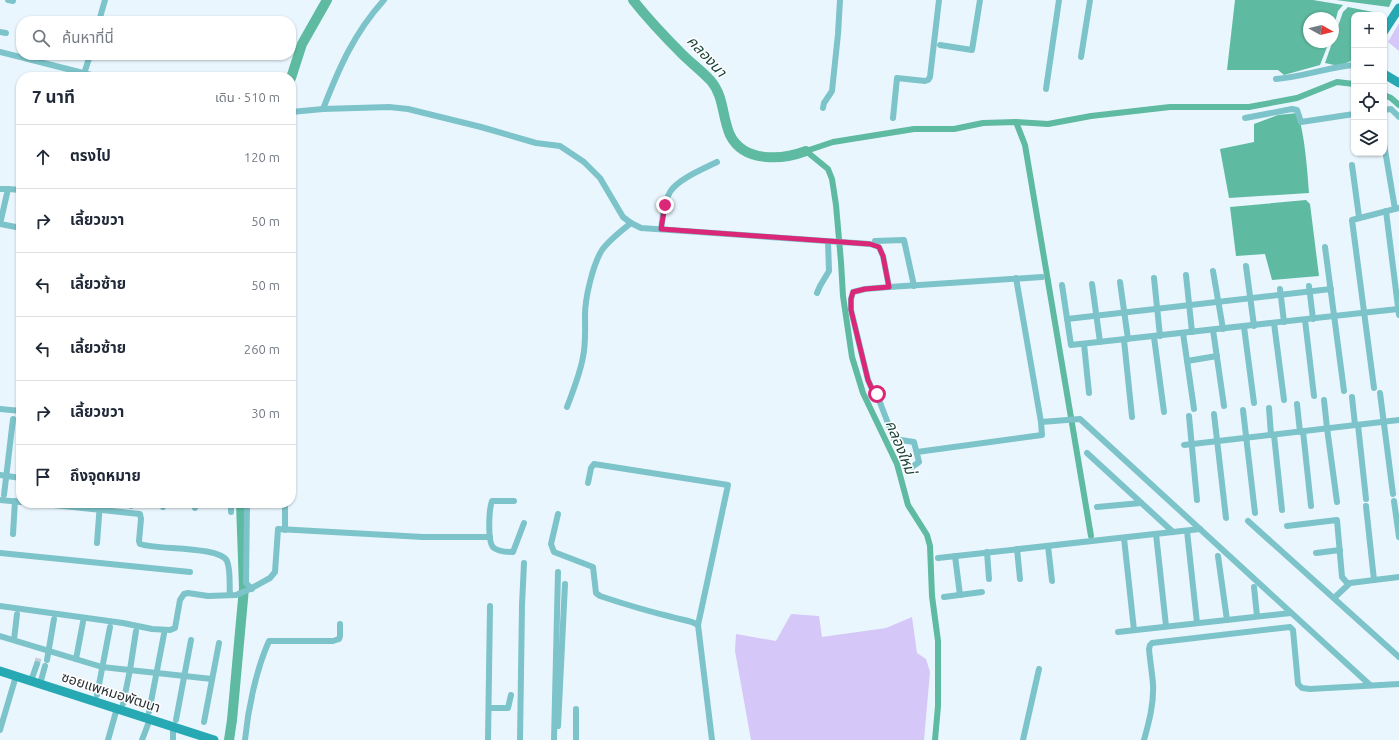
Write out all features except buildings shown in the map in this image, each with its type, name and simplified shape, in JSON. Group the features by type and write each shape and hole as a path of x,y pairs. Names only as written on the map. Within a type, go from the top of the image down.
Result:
{"street":[{"path":"100,16 105,0"},
{"path":"323,109 354,39 384,0"},
{"path":"823,108 824,103 832,90 839,27 840,0"},
{"path":"893,118 897,78 925,81 930,77 939,0"},
{"path":"940,45 972,50 980,0"},
{"path":"1046,89 1059,0"},
{"path":"1081,58 1090,0"},
{"path":"1387,26 1399,8"},
{"path":"0,52 16,56"},
{"path":"31,60 76,72"},
{"path":"85,72 88,60"},
{"path":"1276,79 1300,76 1339,66 1351,65"},
{"path":"1387,76 1399,83"},
{"path":"296,112 323,109 389,107 417,110 536,143 560,146 584,162 600,178 628,220 641,228 870,244 879,247 883,256 889,287"},
{"path":"1245,118 1292,109 1297,110 1301,122 1351,114"},
{"path":"1387,110 1391,109 1399,117"},
{"path":"1374,388 1352,220 1359,217 1397,209 1386,156"},
{"path":"661,229 665,205 670,192 678,183 717,162"},
{"path":"1352,165 1359,217"},
{"path":"0,189 16,190"},
{"path":"8,189 0,224 16,227"},
{"path":"1062,285 1071,345 1364,313 1399,312 1386,211"},
{"path":"567,407 583,358 587,297 598,258 606,245 622,230 628,220"},
{"path":"875,241 904,240 914,286"},
{"path":"818,293 820,286 830,271 831,242"},
{"path":"1325,247 1344,391"},
{"path":"1246,266 1254,326"},
{"path":"1214,271 1223,329"},
{"path":"1186,276 1192,332"},
{"path":"912,467 919,462 915,444 912,441 894,439 876,392 872,389 868,380 851,310 851,299 853,292 865,289 889,287 1042,277"},
{"path":"917,452 1042,435 1016,278"},
{"path":"1154,278 1157,309 1157,336 1164,412"},
{"path":"1120,282 1124,313 1132,417"},
{"path":"1092,284 1100,342"},
{"path":"1067,319 1250,299 1280,292 1310,289 1330,290"},
{"path":"1310,289 1313,319"},
{"path":"1280,292 1284,322"},
{"path":"1305,320 1314,396"},
{"path":"1274,323 1284,400"},
{"path":"1244,327 1254,403"},
{"path":"1213,330 1224,406"},
{"path":"1183,333 1194,409"},
{"path":"1084,344 1089,394"},
{"path":"1187,360 1217,356"},
{"path":"1380,393 1393,494"},
{"path":"1352,397 1357,425 1374,580"},
{"path":"1324,400 1337,502"},
{"path":"1297,404 1311,506"},
{"path":"1269,408 1282,510"},
{"path":"0,409 16,410"},
{"path":"1243,410 1255,513"},
{"path":"1214,414 1226,518"},
{"path":"1189,416 1188,444 1197,500"},
{"path":"13,419 3,476 2,498 16,501"},
{"path":"1041,422 1080,419 1370,685"},
{"path":"1188,444 1399,420"},
{"path":"1087,452 1173,532"},
{"path":"588,483 591,468 594,464 728,485 698,625 712,740"},
{"path":"3,476 16,477"},
{"path":"514,502 492,501 490,506 490,537 491,544 494,549 513,552 524,523"},
{"path":"1394,501 1399,536"},
{"path":"1096,507 1141,503"},
{"path":"13,534 17,508"},
{"path":"97,543 100,508"},
{"path":"110,508 140,514 139,543 143,545 211,552 224,557 229,568 233,595"},
{"path":"247,508 246,583 251,589"},
{"path":"285,508 285,530"},
{"path":"558,514 551,544 552,549 554,552 593,567 596,593 600,596 633,607 694,622 698,625"},
{"path":"1287,526 1337,520 1342,577 1348,584"},
{"path":"1248,521 1399,657"},
{"path":"938,558 1200,529"},
{"path":"0,606 123,623 152,629 170,630 175,628 180,600 184,594 188,593 208,596 233,595 251,589 274,575 278,530 423,537 490,537"},
{"path":"1187,531 1198,623"},
{"path":"1156,534 1166,626"},
{"path":"1124,538 1134,630"},
{"path":"1048,546 1052,581"},
{"path":"1017,549 1020,579"},
{"path":"1316,553 1340,550"},
{"path":"986,552 989,579"},
{"path":"0,553 190,572"},
{"path":"955,556 960,594"},
{"path":"1218,556 1227,620"},
{"path":"520,740 524,563"},
{"path":"554,740 558,572"},
{"path":"1334,598 1350,582 1399,577"},
{"path":"558,740 565,584"},
{"path":"1254,587 1257,616"},
{"path":"944,597 982,592"},
{"path":"488,740 490,606"},
{"path":"1118,632 1291,613"},
{"path":"14,640 17,614"},
{"path":"47,660 54,619"},
{"path":"76,659 83,622"},
{"path":"245,740 246,727 262,659 269,642 333,641 339,639 340,624"},
{"path":"97,695 110,627"},
{"path":"1144,740 1151,714 1152,703 1153,684 1150,645 1152,643 1290,627 1293,630 1298,684 1302,688 1310,689 1399,684"},
{"path":"108,740 120,706 130,670 136,631"},
{"path":"142,740 149,715 164,634"},
{"path":"0,636 102,667 212,679"},
{"path":"173,740 191,640"},
{"path":"204,722 219,643"},
{"path":"39,656 41,649"},
{"path":"35,682 37,664"},
{"path":"35,682 45,666"},
{"path":"1023,740 1038,669"},
{"name":"ซอยแพหมอพัฒนา","path":"0,671 175,723 214,740"},
{"path":"0,730 16,676"},
{"path":"489,708 508,708 511,695"},
{"path":"576,709 576,740"}],"shaded area":[{"path":"1235,0 1313,0 1343,5 1338,12 1303,12 1303,48 1327,48 1320,65 1284,75 1278,70 1227,70"},
{"path":"1336,0 1392,0 1389,7"},
{"path":"1348,7 1373,12 1351,12 1351,61 1339,66 1325,63 1330,48 1339,48 1339,23 1343,12"},
{"path":"1399,23 1399,51 1388,42"},
{"path":"1298,113 1304,143 1309,193 1229,198 1220,149 1254,142 1254,124 1278,115"},
{"path":"1306,200 1310,204 1319,276 1272,280 1265,254 1236,256 1230,207"},
{"path":"791,614 819,616 822,637 886,628 912,617 917,653 926,659 930,672 924,740 751,740 735,651 736,634 776,641"}],"waterway":[{"path":"293,72 302,44 327,0"},
{"name":"คลองนา","path":"633,0 669,41 711,81 721,100 730,135 736,144 744,151 764,157 786,156 806,151"},
{"name":"คลองใหม่","path":"935,740 938,706 938,641 932,596 930,546 927,535 908,505 897,464 863,393 852,357 843,296 836,205 832,179 828,169 806,151 833,142 914,129 954,129 983,123 1016,122 1048,124 1091,116 1170,107 1249,107 1297,98 1337,82 1351,84"},
{"path":"1387,96 1399,105"},
{"path":"1016,122 1025,145 1091,536"},
{"path":"229,740 244,588 241,508"}],"tunnel":[{"path":"37,664 39,656"}],"route":[{"path":"665,205 661,229 870,244 879,247 882,251 889,287 872,288 853,292 851,299 851,310 868,380 872,389 877,394"}]}
